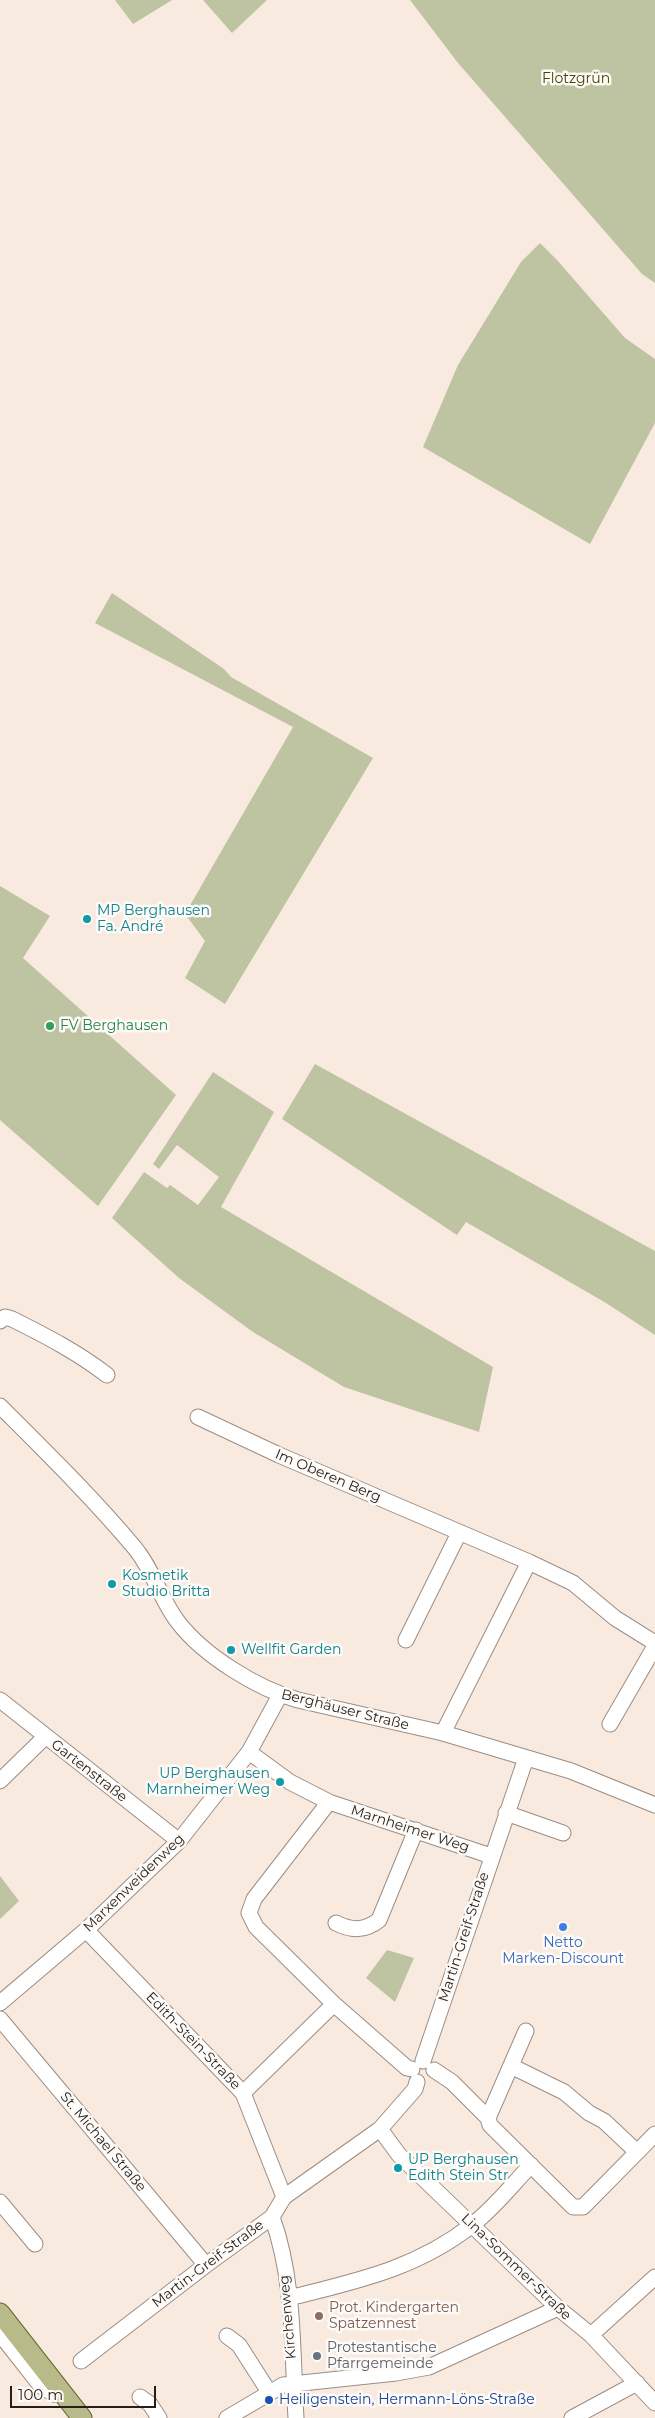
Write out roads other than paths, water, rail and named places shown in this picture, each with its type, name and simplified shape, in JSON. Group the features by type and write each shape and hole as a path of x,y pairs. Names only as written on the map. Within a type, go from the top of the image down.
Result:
{"main road":[{"path":"0,2313 82,2418"}],"street":[{"path":"0,1321 4,1317 12,1319 58,1342 82,1356 108,1375"},
{"name":"Berghäuser Straße","path":"0,1406 100,1507 136,1549 178,1622 210,1653 245,1677 280,1695 443,1734 571,1771 655,1805"},
{"name":"Im Oberen Berg","path":"198,1417 573,1583 615,1618 655,1644 610,1724"},
{"path":"406,1640 459,1533"},
{"path":"443,1734 529,1562"},
{"name":"Marxenweidenweg","path":"0,2003 86,1930 179,1841 249,1752 280,1695"},
{"name":"Gartenstraße","path":"0,1700 179,1841"},
{"path":"0,1780 45,1737"},
{"name":"Marnheimer Weg","path":"249,1752 290,1782 329,1802 491,1856"},
{"name":"Martin-Greif-Straße","path":"81,2361 272,2217 284,2197 380,2129 415,2089 491,1856 526,1758"},
{"path":"329,1802 254,1899 249,1913 256,1927 334,2004 407,2068 422,2071 452,2082 488,2118 490,2125 569,2203 578,2208 582,2207 655,2134"},
{"path":"506,1814 563,1833"},
{"path":"336,1924 348,1929 369,1928 379,1920 416,1830"},
{"name":"Edith-Stein-Straße","path":"86,1930 243,2094 284,2197"},
{"path":"243,2094 334,2004"},
{"name":"St. Michael Straße","path":"0,2019 206,2265"},
{"path":"488,2118 526,2031"},
{"path":"511,2066 568,2095 589,2113 604,2121 637,2152"},
{"name":"Lina-Sommer-Straße","path":"380,2129 399,2155 558,2308 591,2335 655,2402"},
{"path":"288,2298 384,2274 426,2256 473,2225 531,2165"},
{"path":"0,2202 34,2244"},
{"name":"Kirchenweg","path":"272,2217 279,2236 288,2298 296,2418"},
{"path":"591,2335 655,2278"},
{"path":"228,2418 283,2384 396,2373 429,2367 558,2308"},
{"path":"0,2334 41,2386 54,2394 60,2390"},
{"path":"228,2336 239,2345 269,2392"},
{"path":"572,2418 637,2384"},
{"path":"140,2397 150,2404 159,2418"}],"place":[{"name":"MP Berghausen Fa. André","path":"87,919"},
{"name":"FV Berghausen","path":"50,1026"},
{"name":"Kosmetik Studio Britta","path":"112,1584"},
{"name":"Wellfit Garden","path":"231,1650"},
{"name":"UP Berghausen Marnheimer Weg","path":"280,1782"},
{"name":"Netto Marken-Discount","path":"563,1927"},
{"name":"UP Berghausen Edith Stein Str","path":"398,2168"},
{"name":"Prot. Kindergarten Spatzennest","path":"319,2316"},
{"name":"Protestantische Pfarrgemeinde","path":"317,2356"},
{"name":"Heiligenstein, Hermann-Löns-Straße","path":"269,2400"}],"park label":[{"name":"Flotzgrün","path":"576,79"}]}
